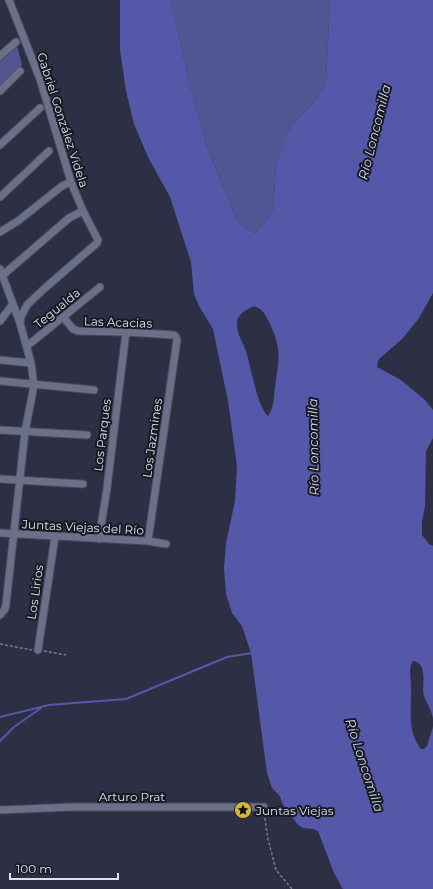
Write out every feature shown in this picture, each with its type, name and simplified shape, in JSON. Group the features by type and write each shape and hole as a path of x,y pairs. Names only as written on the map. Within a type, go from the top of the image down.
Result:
{"street":[{"name":"Gabriel González Videla","path":"8,0 40,79 71,182 83,211 97,235 98,240 95,245 27,305 23,311 20,323"},
{"path":"0,56 16,42"},
{"path":"0,91 20,71"},
{"path":"0,145 40,108"},
{"path":"0,197 49,151"},
{"path":"0,232 18,221 62,186 71,182"},
{"path":"0,615 5,609 6,604 25,432 34,385 32,363 20,323 1,272 70,218 83,211"},
{"name":"Tegualda","path":"27,346 100,287"},
{"path":"0,321 13,304"},
{"name":"Las Acacias","path":"63,318 73,329 78,331 126,332 176,337"},
{"name":"Los Parques","path":"99,540 107,488 126,332"},
{"name":"Los Jazmines","path":"148,542 176,337"},
{"path":"0,360 32,363"},
{"path":"0,381 94,390"},
{"path":"0,430 87,435"},
{"path":"0,480 83,484"},
{"name":"Juntas Viejas del Río","path":"0,534 55,536 166,544"},
{"name":"Los Lirios","path":"38,650 55,536"},
{"name":"Arturo Prat","path":"0,810 72,806 264,807"}],"path":[{"path":"264,807 268,838 276,870 292,889"}],"shaded area":[{"path":"171,0 330,0 326,81 317,99 301,115 276,164 273,211 256,233 250,231 237,221 206,144 188,78"},
{"path":"17,45 22,65 0,85 0,60"}],"water":[{"name":"Río Loncomilla","path":"120,0 171,0 188,78 206,144 237,221 250,231 256,233 273,211 276,164 288,134 301,115 317,99 326,81 330,0 433,0 433,293 419,318 403,338 378,360 377,367 401,380 425,400 433,410 433,438 426,451 425,506 422,522 422,535 429,544 433,546 433,719 423,692 423,671 421,666 413,661 411,664 410,673 411,718 413,734 421,749 424,749 427,746 433,727 433,889 343,889 334,873 318,831 303,828 298,825 282,803 280,796 272,788 267,773 251,653 242,626 232,613 226,594 224,568 226,543 235,501 237,466 228,401 213,329 199,306 194,294 191,262 170,197 148,157 134,124 126,91 120,50","holes":["254,306 262,311 267,318 274,333 278,348 278,362 273,402 268,416 261,404 246,351 237,326 237,322 241,314"]}],"waterway":[{"path":"0,717 49,705 126,699 227,657 252,653"},
{"path":"0,741 14,727 41,708"}],"place":[{"name":"Juntas Viejas","path":"243,810"}]}
